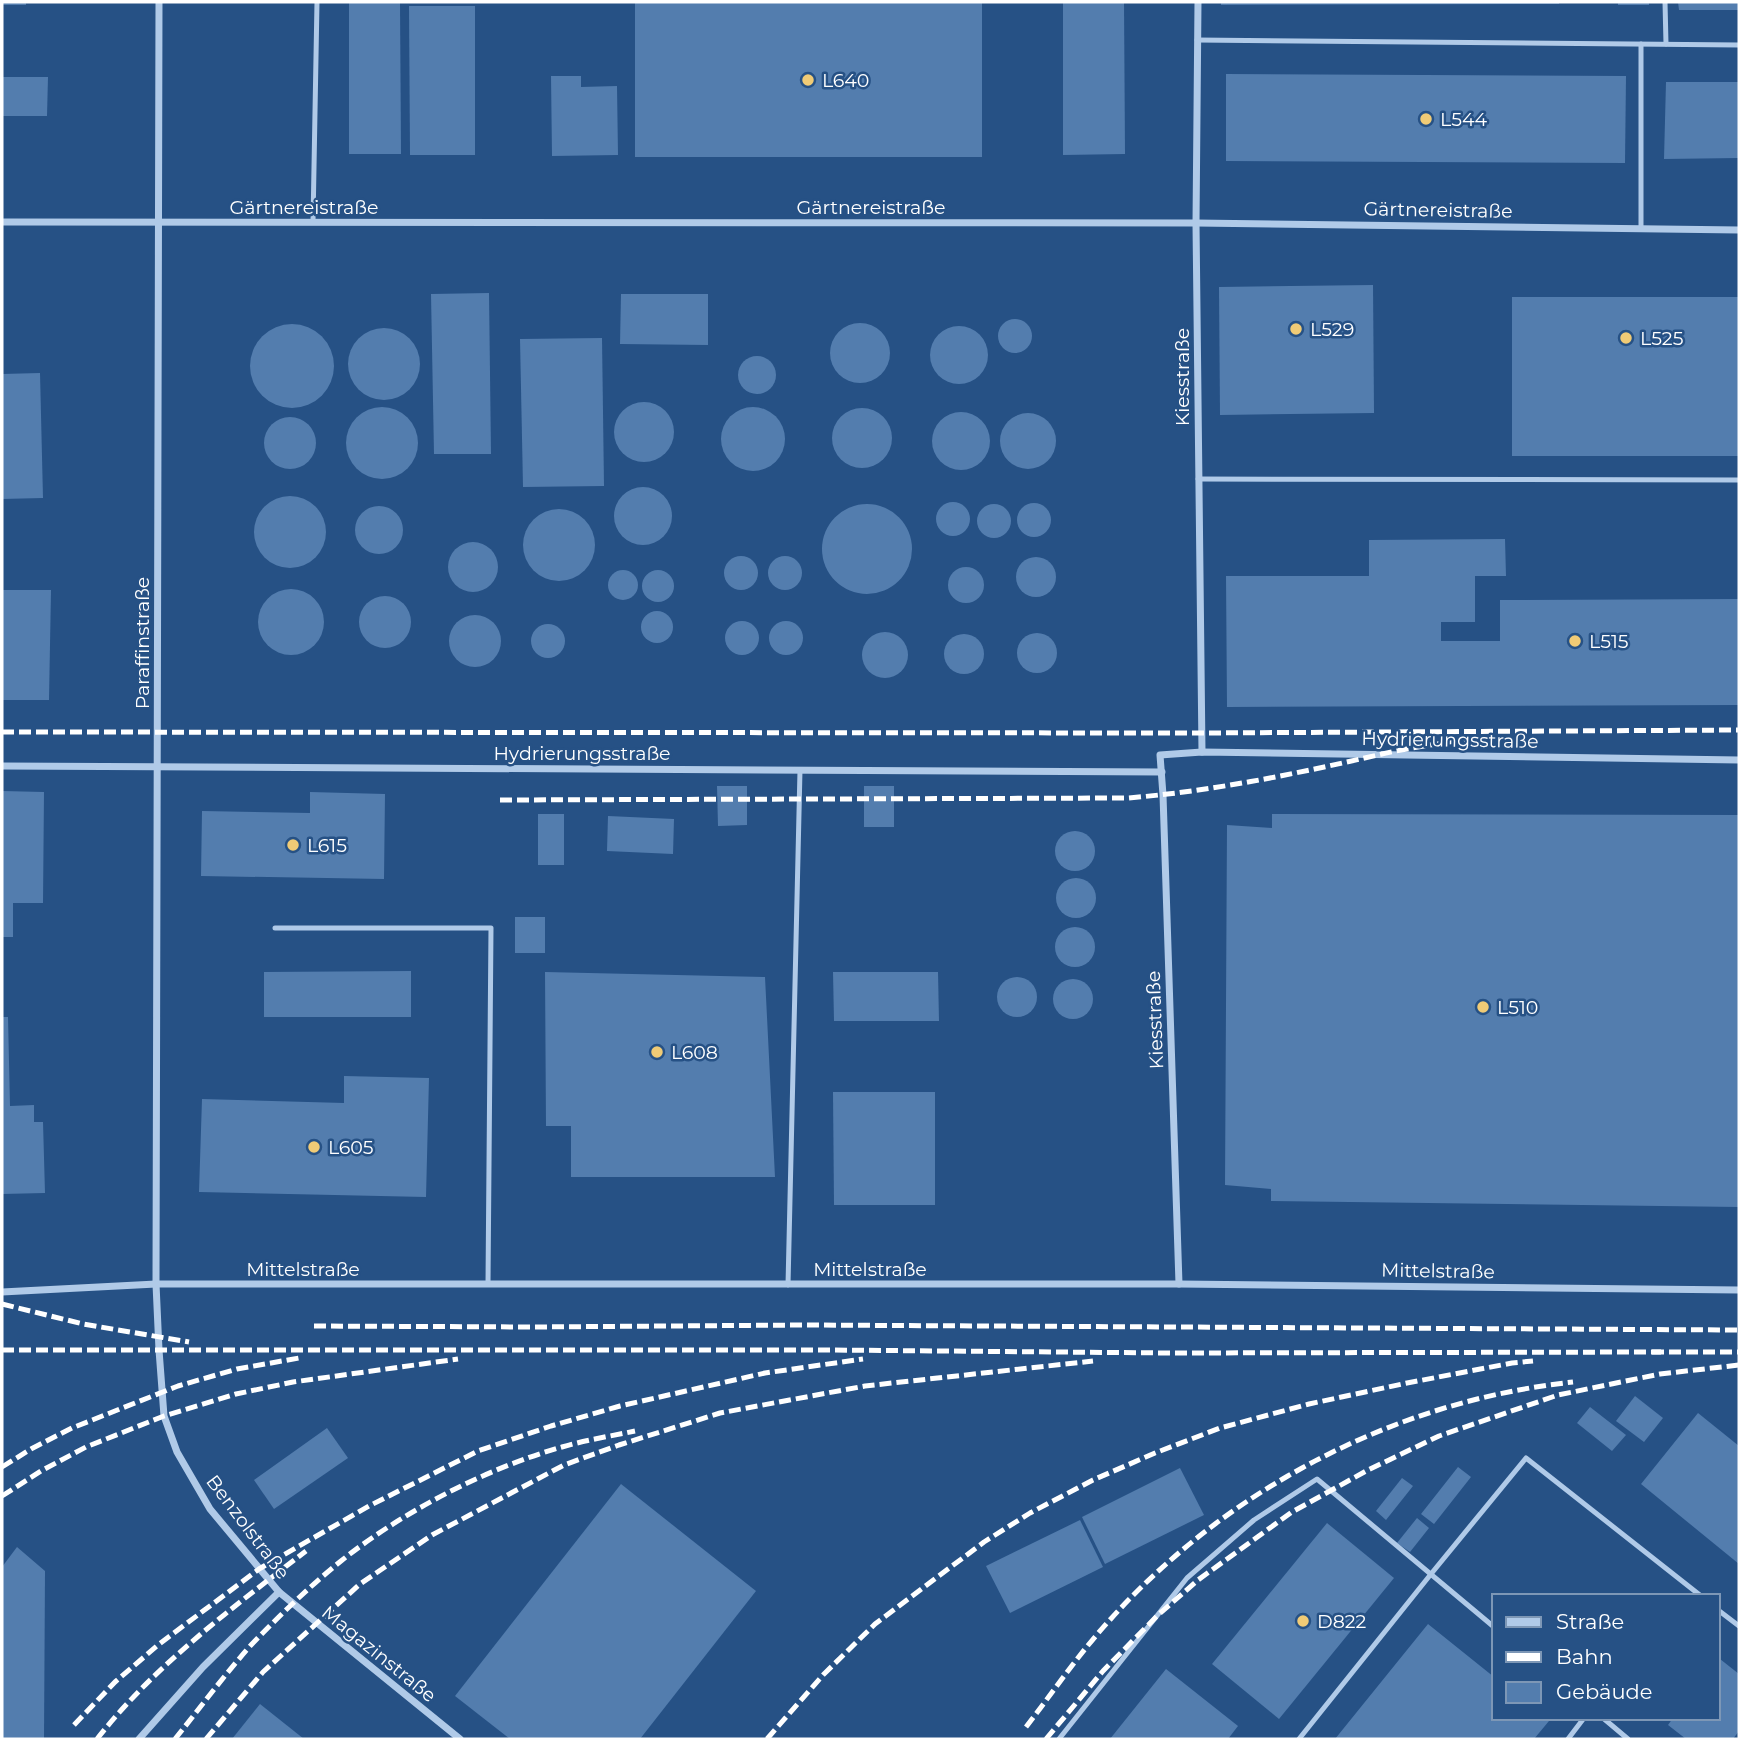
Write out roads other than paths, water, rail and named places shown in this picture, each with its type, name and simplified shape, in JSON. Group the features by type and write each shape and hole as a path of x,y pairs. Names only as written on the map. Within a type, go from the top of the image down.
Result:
{"street":[{"name":"Paraffinstraße","path":"156,1284 159,2"},
{"name":"Kiesstraße","path":"1198,2 1196,223 1202,752"},
{"name":"Gärtnereistraße","path":"2,222 1196,223 1739,230"},
{"name":"Hydrierungsstraße","path":"1160,755 1202,752 1739,760"},
{"name":"Kiesstraße","path":"1160,755 1179,1284"},
{"name":"Hydrierungsstraße","path":"2,765 1162,772"},
{"name":"Mittelstraße","path":"2,1292 156,1284 1179,1284 1739,1290"},
{"name":"Benzolstraße","path":"139,1739 203,1667 279,1592 210,1509 177,1452 164,1416 156,1284"},
{"name":"Magazinstraße","path":"279,1592 460,1739"}],"lane":[{"path":"313,222 317,2"},
{"path":"1665,2 1666,44"},
{"path":"1197,40 1739,45"},
{"path":"1641,44 1641,228"},
{"path":"1198,479 1739,480"},
{"path":"788,1285 800,770"},
{"path":"275,928 491,929 488,1284"},
{"path":"1299,1739 1527,1458 1698,1594"},
{"path":"1059,1739 1187,1578 1254,1520 1317,1479 1492,1625"},
{"path":"1720,1612 1739,1626"},
{"path":"1568,1739 1582,1720"},
{"path":"1605,1720 1628,1739"}],"railway":[{"path":"2,732 1200,733 1739,730"},
{"path":"500,800 1128,798 1254,781 1400,750 1468,739"},
{"path":"2,1304 83,1324 189,1342"},
{"path":"314,1326 803,1325 1739,1330"},
{"path":"2,1350 1661,1352"},
{"path":"1652,1352 1739,1352"},
{"path":"2,1467 72,1428 178,1386 237,1369 299,1358"},
{"path":"2,1496 86,1447 164,1416 236,1394 293,1382 458,1359"},
{"path":"74,1725 115,1682 158,1645 259,1569 369,1506 478,1451 620,1406 765,1373 863,1359"},
{"path":"206,1739 263,1672 360,1584 432,1535 564,1465 720,1413 865,1386 1093,1361"},
{"path":"767,1739 823,1675 875,1624 984,1542 1030,1513 1093,1480 1220,1428 1309,1404 1407,1383 1533,1361"},
{"path":"1046,1739 1103,1671 1158,1615 1198,1580 1292,1512 1368,1470 1439,1436 1558,1395 1660,1374 1739,1365"},
{"path":"1026,1727 1097,1635 1155,1574 1206,1531 1260,1493 1318,1459 1379,1431 1442,1409 1507,1392 1573,1382"},
{"path":"175,1739 242,1655 273,1622 341,1561 391,1525 475,1479 504,1467 571,1445 635,1431"},
{"path":"97,1739 169,1662 306,1551"}],"place":[{"name":"L640","path":"808,80"},
{"name":"L544","path":"1426,119"},
{"name":"L529","path":"1296,329"},
{"name":"L525","path":"1626,338"},
{"name":"L515","path":"1575,641"},
{"name":"L615","path":"293,845"},
{"name":"L510","path":"1483,1007"},
{"name":"L608","path":"657,1052"},
{"name":"L605","path":"314,1147"},
{"name":"D822","path":"1303,1621"}]}
